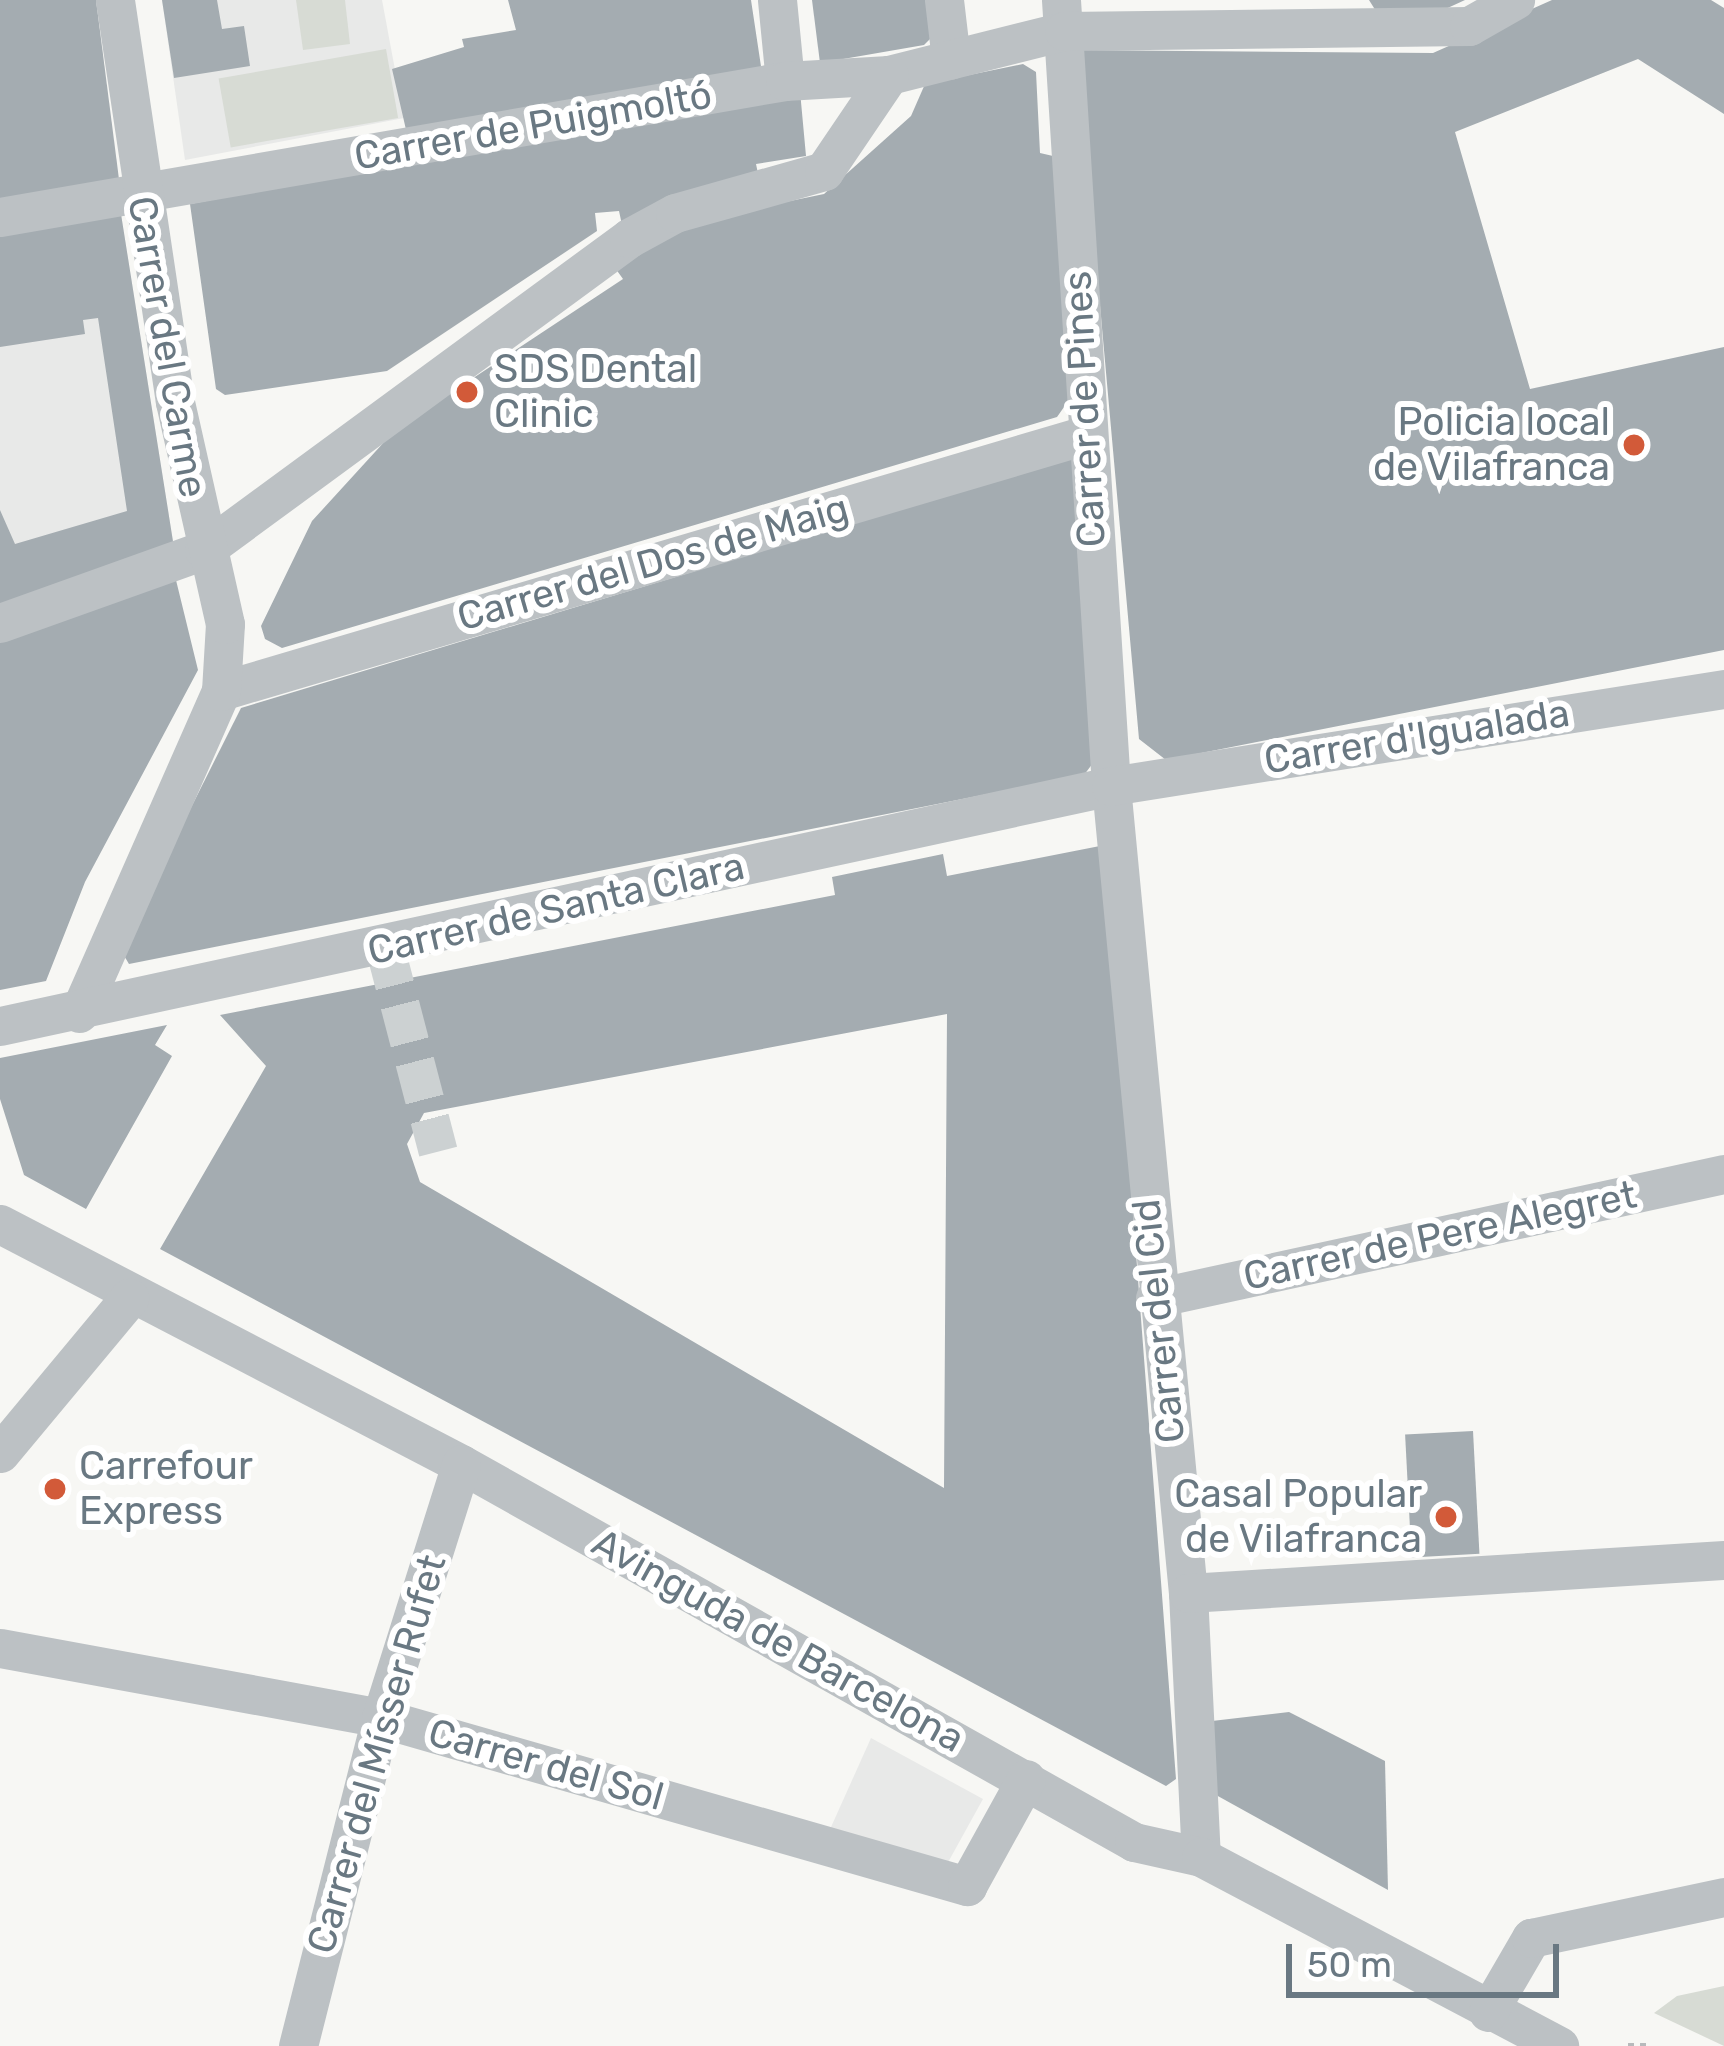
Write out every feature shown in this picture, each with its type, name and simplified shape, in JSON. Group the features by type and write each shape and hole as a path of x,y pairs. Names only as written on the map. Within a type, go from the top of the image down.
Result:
{"street":[{"path":"777,0 785,80"},
{"path":"944,0 951,60"},
{"name":"Carrer de Puigmoltó","path":"0,217 140,198 785,80 890,75 951,60 1063,16 1360,14 1469,26 1515,0"},
{"name":"Carrer del Carme","path":"115,4 140,198 204,550 225,624 221,691"},
{"name":"Carrer de Pines","path":"1063,16 1085,435 1111,786"},
{"path":"0,623 204,550 629,238 675,213 824,171 890,75"},
{"name":"Carrer del Dos de Maig","path":"221,691 1085,435"},
{"name":"Carrer d'Igualada","path":"1111,786 1724,689"},
{"path":"79,1013 221,691"},
{"name":"Carrer de Santa Clara","path":"0,1026 79,1013 1111,786"},
{"name":"Carrer del Cid","path":"1111,786 1155,1298 1188,1594 1201,1857"},
{"name":"Carrer de Pere Alegret","path":"1155,1298 1724,1174"},
{"name":"Avinguda de Barcelona","path":"0,1224 130,1298 461,1463 1134,1842 1201,1857 1558,2046"},
{"path":"0,1453 130,1298"},
{"name":"Carrer del Mísser Rufet","path":"298,2046 381,1718 461,1463"},
{"path":"1188,1594 1724,1560"},
{"name":"Carrer del Sol","path":"0,1648 381,1718 967,1886 1026,1779"},
{"path":"1488,2012 1531,1938 1724,1898"}],"path":[{"path":"1628,2046 1648,2046"}],"shaded area":[{"path":"162,0 382,0 404,118 185,160"},
{"path":"296,0 345,0 350,44 303,50"},
{"path":"386,49 398,118 231,147 219,79"},
{"path":"121,214 175,554 0,612 0,231"},
{"path":"871,1738 983,1799 946,1866 827,1836"},
{"path":"1724,1986 1724,2046 1654,2013 1677,1996"}],"building":[{"path":"0,0 96,0 120,187 0,207"},
{"path":"162,0 217,0 222,29 244,26 250,66 174,78"},
{"path":"508,0 751,0 762,73 407,134 392,69 464,47 462,39 516,30"},
{"path":"812,0 932,0 933,36 924,45 820,63"},
{"path":"1369,0 1465,0 1428,17 1379,16"},
{"path":"1552,0 1711,0 1724,8 1724,114 1638,59 1455,132 1530,389 1724,347 1724,650 1166,760 1139,739 1077,50 1433,53"},
{"path":"1023,64 1036,72 1040,153 1053,156 1069,400 1057,417 282,648 265,639 261,626 312,521 396,429 623,279 613,265 677,224 824,194 911,116 925,84"},
{"path":"800,91 806,156 756,164 760,183 622,225 619,211 595,213 597,231 387,371 225,395 216,389 190,204"},
{"path":"121,214 175,554 0,612 0,510 15,544 127,511 98,318 83,320 85,334 0,347 0,230"},
{"path":"1076,456 1102,751 1084,775 129,964 120,949 241,708"},
{"path":"175,576 198,670 85,882 46,981 0,990 0,632"},
{"path":"1105,845 1176,1779 1166,1786 160,1249 266,1066 220,1015 835,895 832,877 943,854 947,876","holes":["947,1014 944,1488 420,1182 407,1144 424,1113"]},
{"path":"167,1025 155,1045 172,1056 86,1209 24,1175 0,1099 0,1058"},
{"path":"1473,1431 1479,1554 1412,1557 1405,1435"},
{"path":"1289,1712 1385,1761 1388,1890 1216,1795 1212,1721"}],"tunnel":[{"path":"385,947 438,1151"}],"place":[{"name":"SDS Dental Clinic","path":"467,392"},
{"name":"Policia local de Vilafranca","path":"1634,445"},
{"name":"Carrefour Express","path":"55,1489"},
{"name":"Casal Popular de Vilafranca","path":"1446,1517"}]}
